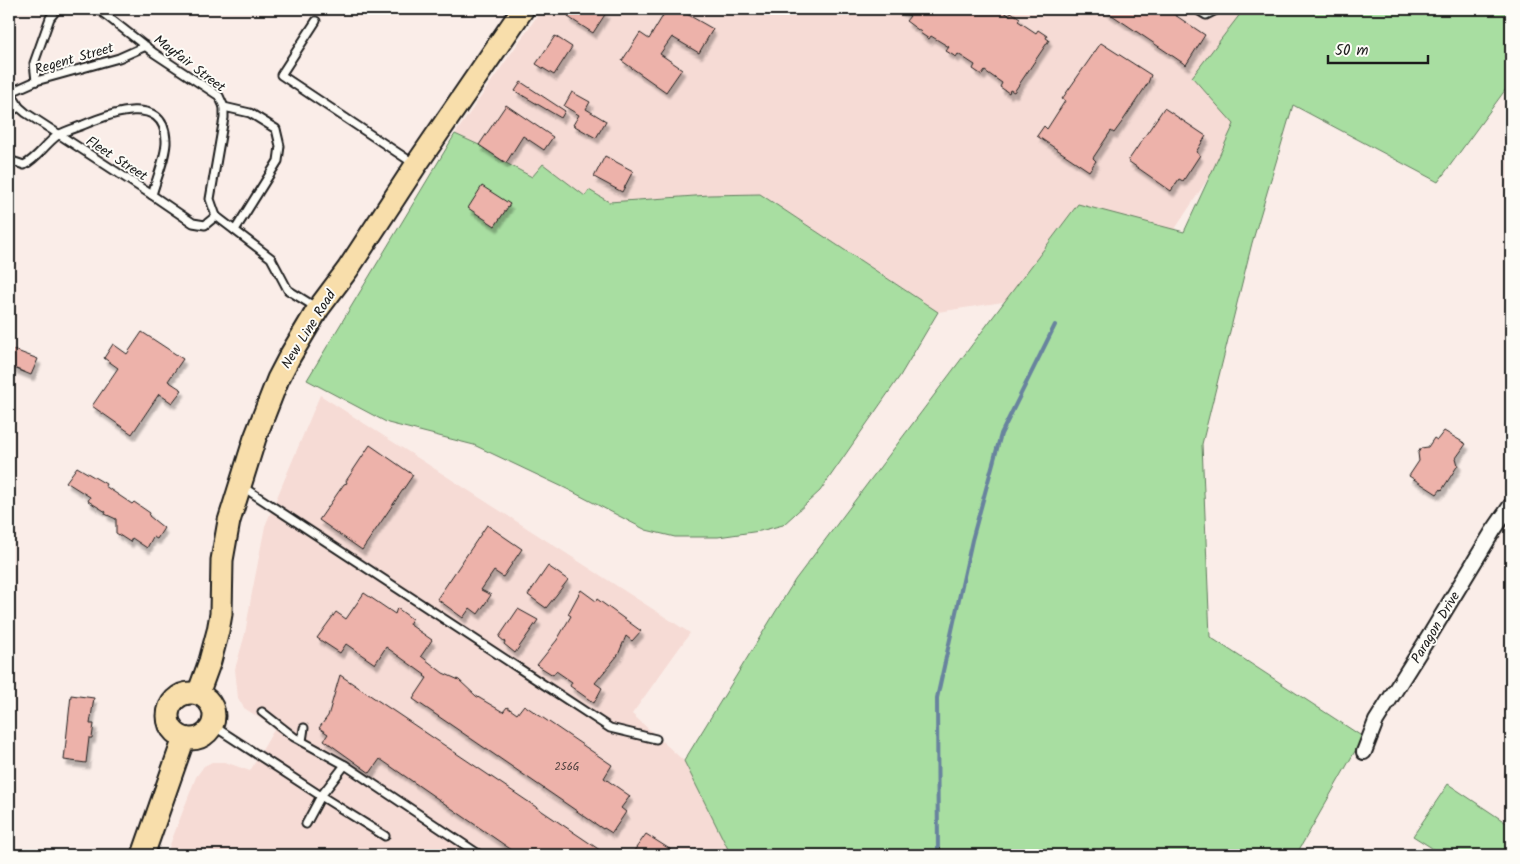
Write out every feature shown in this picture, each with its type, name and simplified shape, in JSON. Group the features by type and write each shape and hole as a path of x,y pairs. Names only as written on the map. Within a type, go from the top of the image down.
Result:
{"main road":[{"name":"New Line Road","path":"198,694 218,631 221,614 222,570 229,521 255,438 278,379 318,309 348,269 416,164 523,9"},
{"path":"198,694 205,697 214,710 212,725 209,731 197,738 184,738 172,728 168,712 171,705 182,695 198,694"},
{"path":"143,855 184,738"}],"street":[{"name":"Paragon Drive","path":"1364,752 1376,721 1511,505"}],"lane":[{"path":"36,81 34,64 50,18 57,9"},
{"name":"Mayfair Street","path":"98,9 146,46 219,96 224,107 224,118 210,199 216,216"},
{"path":"1196,9 1206,16 1218,9"},
{"path":"316,21 281,75 416,164"},
{"name":"Regent Street","path":"10,93 36,81 119,58 146,46"},
{"name":"Fleet Street","path":"10,93 18,107 26,114 192,223 205,225 216,216"},
{"path":"9,112 18,107"},
{"path":"224,107 250,113 276,130 280,146 278,161 234,230"},
{"path":"9,160 24,165 32,161 58,135 98,118 129,110 140,110 159,119 164,128 166,138 166,146 152,195"},
{"path":"216,216 271,258 288,290 318,309"},
{"path":"241,486 610,728 656,739"},
{"path":"262,712 294,737 345,765 480,855"},
{"path":"212,725 385,836"},
{"path":"302,741 304,728"},
{"path":"306,824 321,796 345,765"}],"shaded area":[{"path":"542,9 1298,9 1302,35 1141,281 938,312 760,194 709,195 609,202 589,190 585,196 543,165 532,177 479,145 455,134"},
{"path":"320,395 690,633 632,714 684,761 731,855 166,855 196,777 204,766 212,762 225,762 250,771 275,728 244,708 238,698 235,669 245,634 265,526"}],"green space":[{"path":"1244,9 1511,9 1511,82 1438,182 1293,105 1252,243 1202,444 1210,637 1363,737 1296,855 731,855 684,761 795,580 1078,204 1184,232 1234,124 1192,77"},
{"path":"455,134 479,145 532,177 543,164 585,196 589,190 609,202 709,195 760,194 938,312 900,376 820,491 783,525 760,531 718,537 675,537 646,530 567,489 474,445 388,423 307,380"},
{"path":"1448,784 1511,826 1511,855 1443,855 1413,836"}],"building":[{"path":"574,9 599,9 606,13 593,33 568,17"},
{"path":"667,9 678,9 713,29 699,53 672,37 660,54 682,69 666,92 622,61 640,33 649,39"},
{"path":"899,9 999,9 1009,15 1011,12 1020,18 1018,21 1036,33 1038,30 1047,36 1046,38 1049,40 1014,92 1010,90 1009,93 1000,87 1002,83 985,71 982,75 973,69 975,65 958,54 956,57 946,51 949,47 931,36 929,39 920,33 906,21 910,16"},
{"path":"1103,9 1166,9 1205,35 1186,65"},
{"path":"555,36 572,47 554,75 536,64"},
{"path":"1101,43 1151,75 1148,83 1122,122 1114,133 1111,131 1093,158 1096,161 1089,171 1037,136 1044,126 1047,129 1065,101 1062,99"},
{"path":"521,82 565,111 561,118 515,91"},
{"path":"572,92 590,102 586,109 606,121 596,138 573,125 579,115 564,106"},
{"path":"506,105 553,137 544,150 523,136 506,163 479,145"},
{"path":"1164,108 1206,136 1196,152 1200,155 1183,181 1179,179 1171,191 1128,161"},
{"path":"605,156 633,171 622,192 594,177"},
{"path":"482,186 510,204 495,226 468,208"},
{"path":"142,332 183,359 168,381 182,390 172,403 159,394 132,434 92,406 118,368 104,358 113,344 127,354"},
{"path":"9,348 38,359 31,375 9,366"},
{"path":"1444,431 1466,444 1456,458 1458,465 1442,490 1437,494 1409,476 1419,461 1418,453 1421,448 1428,447 1434,438 1437,440"},
{"path":"370,445 413,475 362,550 319,520 344,484 347,483 346,481"},
{"path":"77,467 106,484 105,486 132,504 134,502 150,513 149,516 164,528 157,539 153,537 147,548 132,538 130,542 116,533 116,519 105,514 106,512 88,501 90,497 66,482"},
{"path":"487,525 522,549 503,577 494,571 481,590 491,595 478,614 470,608 463,618 437,599"},
{"path":"548,566 568,580 546,608 528,595"},
{"path":"581,590 596,601 597,599 641,631 632,641 626,636 618,655 595,683 602,688 594,703 570,686 572,682 556,671 553,675 537,665 557,640 571,616 568,614"},
{"path":"364,593 395,614 397,608 412,619 409,624 432,640 421,656 443,673 459,680 476,696 503,712 507,707 517,714 524,705 612,765 604,778 630,796 621,808 626,812 612,833 603,829 413,699 427,678 386,647 375,664 346,644 340,653 317,638 336,612 346,619"},
{"path":"518,609 538,620 515,653 499,637"},
{"path":"340,675 607,855 519,855 380,759 370,773 324,740 328,734 319,728 328,716"},
{"path":"71,695 94,698 90,724 94,724 92,738 89,738 86,763 64,760"},
{"path":"646,834 679,855 631,855"}],"waterway":[{"path":"938,855 937,698 972,540 1001,434 1055,325"}]}
